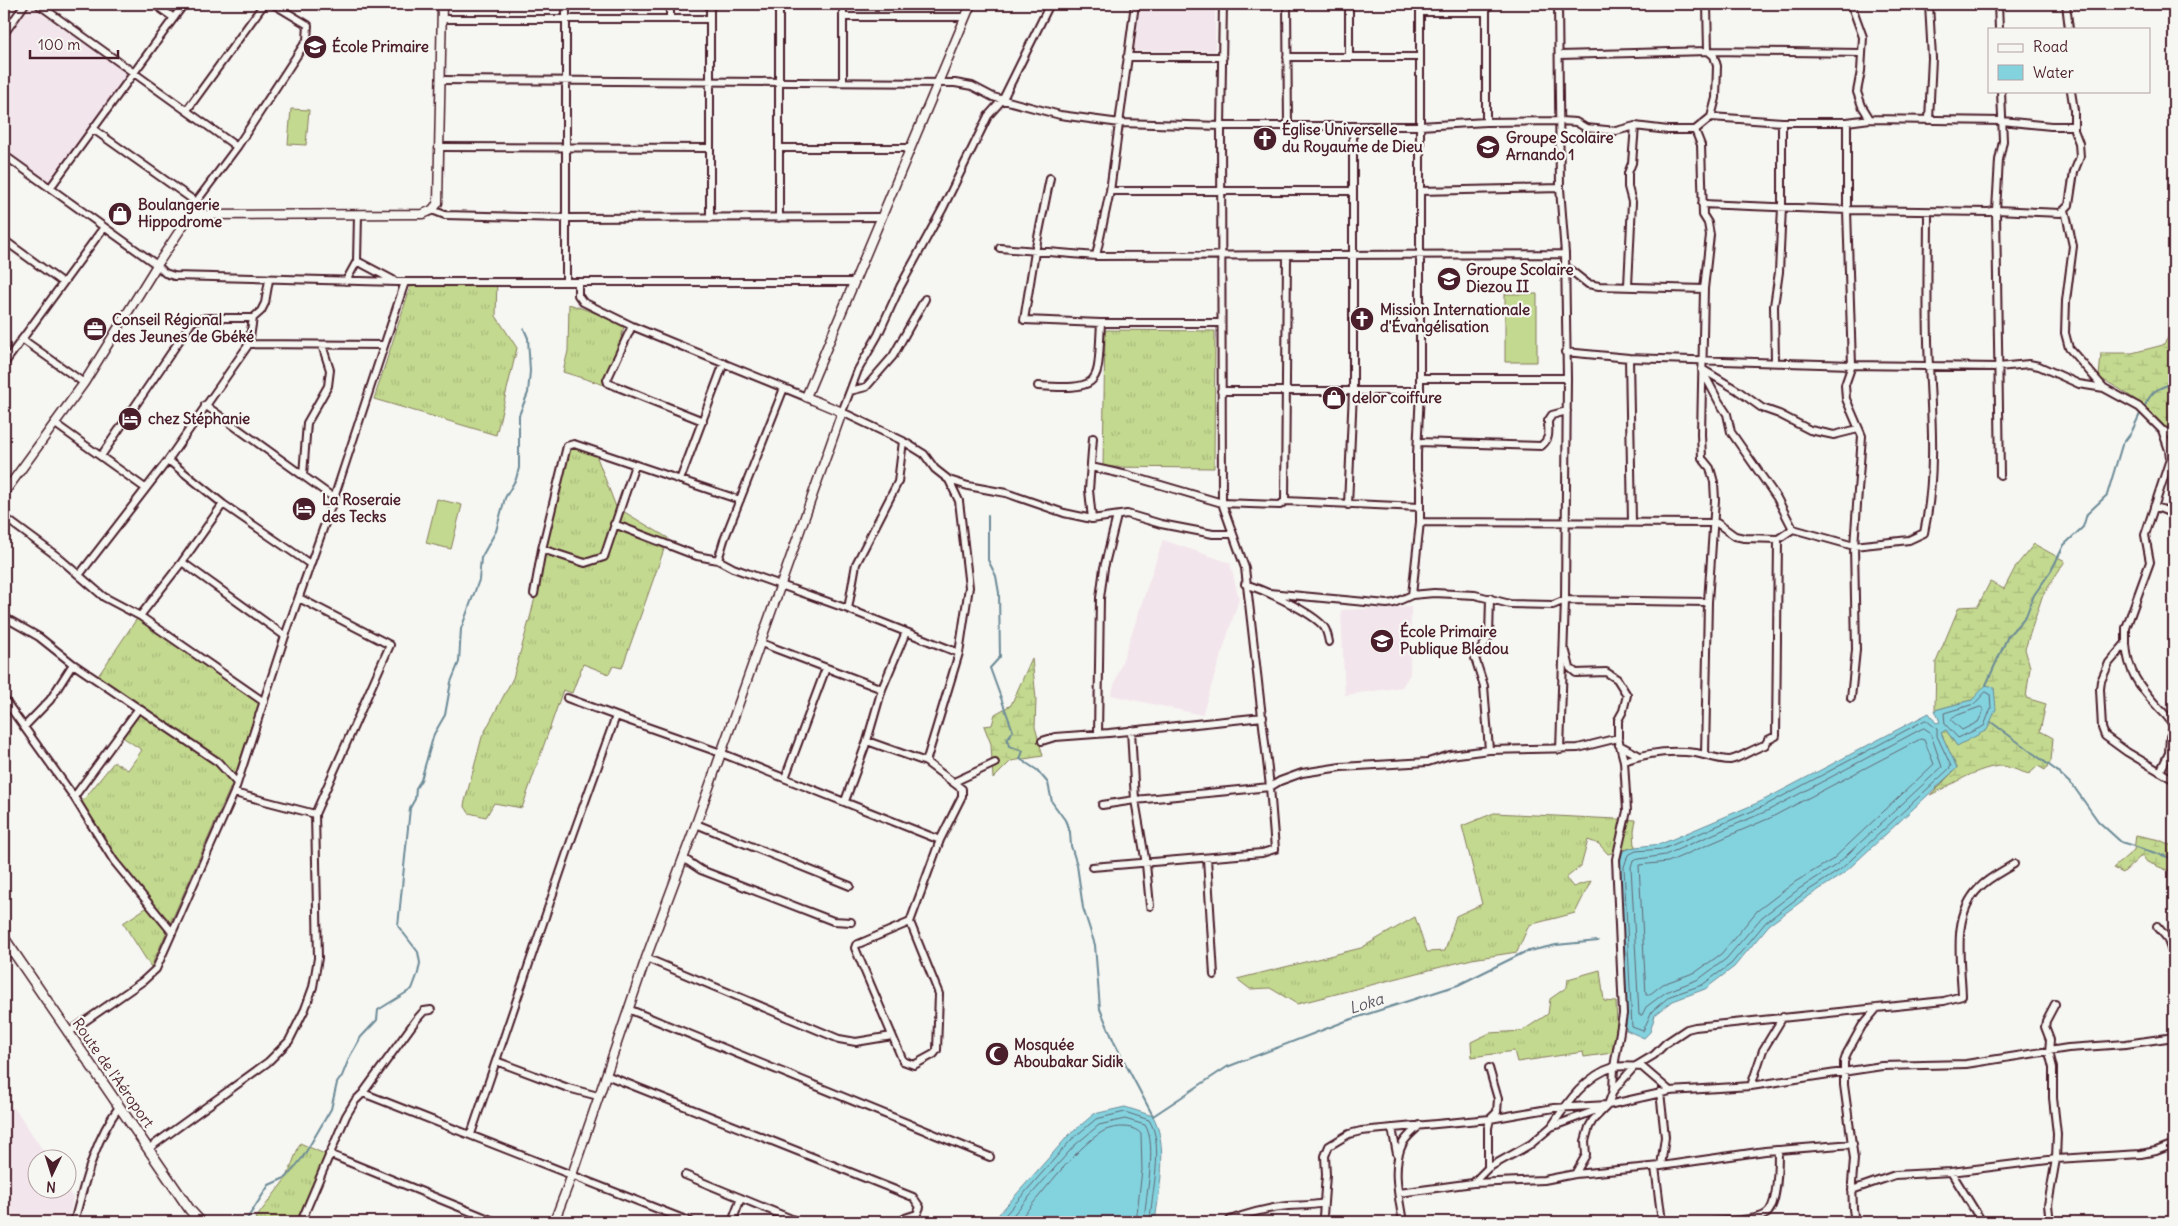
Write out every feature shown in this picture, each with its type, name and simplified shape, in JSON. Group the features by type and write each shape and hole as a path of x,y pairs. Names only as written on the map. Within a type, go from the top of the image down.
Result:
{"main road":[{"name":"Route de l'Aéroport","path":"4,938 190,1210 201,1222"}],"street":[{"path":"4,34 26,4"},
{"path":"38,4 237,147"},
{"path":"154,4 174,18"},
{"path":"50,188 184,4"},
{"path":"187,110 264,4"},
{"path":"4,493 84,383 157,264 190,215 196,202 237,147 307,40 308,25 273,4"},
{"path":"190,215 423,214 432,210 438,203 442,4"},
{"path":"566,4 566,282"},
{"path":"670,4 670,19"},
{"path":"710,4 712,81 710,218"},
{"path":"779,4 779,218"},
{"path":"843,4 843,82"},
{"path":"806,397 971,4"},
{"path":"554,1222 572,1175 646,958 696,824 858,370 943,208 969,152 988,116 1003,99 1050,4"},
{"path":"1096,256 1110,191 1135,4"},
{"path":"1092,867 1262,853 1275,849 1263,717 1245,584 1245,568 1222,503 1220,126 1223,4"},
{"path":"1287,4 1288,126"},
{"path":"1349,4 1349,56"},
{"path":"1412,595 1420,522 1420,486 1417,471 1420,391 1420,4"},
{"path":"1486,4 1486,122"},
{"path":"1558,4 1560,188 1565,254 1565,352 1567,378 1565,600 1560,750"},
{"path":"441,80 964,84 993,97 1060,115 1120,124 1420,126 1486,122 1576,122 1586,128 1616,131 1635,126 1668,130 1695,130 1711,117 1716,98 1717,66 1714,56 1708,51 1707,4"},
{"path":"1851,4 1863,37 1861,71 1857,92 1862,106 1870,119"},
{"path":"1929,4 1932,58 1929,120"},
{"path":"1998,4 1999,28"},
{"path":"2066,4 2069,28"},
{"path":"1420,12 1486,12"},
{"path":"843,17 965,18"},
{"path":"442,19 710,19"},
{"path":"1560,55 1708,51 1862,53"},
{"path":"1287,56 1420,56"},
{"path":"1127,57 1223,57"},
{"path":"2000,475 1996,210 1999,160 2003,141 2001,92"},
{"path":"1702,204 1847,210 1989,212 1996,210 2049,214 2061,213 2069,205 2074,172 2080,157 2079,143 2074,130 2071,92"},
{"path":"1711,117 1782,122 1847,122 1870,119 2002,121 2051,126 2074,126"},
{"path":"1775,362 1774,306 1782,207 1782,122"},
{"path":"1847,122 1847,210 1852,365 1845,385 1846,399 1862,436 1854,546 1856,650 1851,698"},
{"path":"1348,504 1353,391 1353,126"},
{"path":"1628,286 1632,202 1628,187 1628,173 1632,163 1635,126"},
{"path":"93,129 196,202"},
{"path":"1695,130 1701,145 1703,215 1708,223 1710,234 1704,288 1701,359 1702,458 1710,468 1714,482 1708,602 1705,755"},
{"path":"440,147 710,148"},
{"path":"779,148 910,148"},
{"path":"4,155 157,264 165,274 174,276 397,282 854,282"},
{"path":"1050,178 1024,320 1101,323 1221,323"},
{"path":"1420,191 1560,188"},
{"path":"1110,191 1353,191"},
{"path":"432,210 445,215 566,218 881,218"},
{"path":"2064,210 2073,246 2066,301 2065,333 2069,348 2104,388"},
{"path":"1420,522 1717,522 1740,538 1778,539 1793,530 1854,546 1909,540 1924,533 1933,441 1929,365 1928,212"},
{"path":"346,281 357,261 358,215"},
{"path":"4,364 104,227"},
{"path":"5,243 63,283"},
{"path":"1000,248 1096,256 1565,254"},
{"path":"1285,501 1287,256"},
{"path":"357,261 397,282"},
{"path":"1564,265 1588,284 1599,286 1704,288"},
{"path":"80,574 168,460 249,344 253,318 261,311 265,303 269,280"},
{"path":"68,1033 143,981 156,969 234,793 284,636 334,498 405,282"},
{"path":"578,282 578,295 583,302 632,326 842,412 903,440 924,454 936,469 949,480 980,489 1006,493 1064,513 1092,518 1132,515 1161,524 1213,534 1232,534"},
{"path":"850,390 866,387 893,356 925,298"},
{"path":"101,456 192,322 205,318 253,318"},
{"path":"1038,386 1087,386 1093,382 1098,373 1101,323"},
{"path":"632,326 607,380 608,384 703,421"},
{"path":"22,339 84,383"},
{"path":"249,344 384,345"},
{"path":"303,475 305,460 304,431 328,386 330,370 322,344"},
{"path":"1565,352 1629,358 1852,365 1998,367 2029,364 2039,366 2079,384 2104,388 2139,407 2162,430 2174,436"},
{"path":"1629,358 1632,522"},
{"path":"680,480 724,364"},
{"path":"1701,368 1762,408 1779,414 1810,430 1834,435 1858,429"},
{"path":"1701,368 1727,414 1731,432 1777,498 1793,530"},
{"path":"1420,378 1567,378"},
{"path":"718,560 784,388"},
{"path":"1221,391 1420,391"},
{"path":"205,405 334,498"},
{"path":"1418,442 1541,446 1546,442 1550,432 1548,421 1552,416 1567,411"},
{"path":"54,424 145,488"},
{"path":"2160,772 2172,754 2170,737 2174,727 2170,717 2162,711 2136,681 2127,661 2126,628 2150,562 2145,535 2170,458 2162,430"},
{"path":"1092,518 1089,490 1093,438"},
{"path":"848,609 856,564 898,482 903,440"},
{"path":"534,594 542,549 567,446 574,444 740,500"},
{"path":"168,460 223,504 310,564"},
{"path":"542,549 585,563 604,558 635,465"},
{"path":"1091,467 1127,475 1222,503 1280,505 1285,501 1420,507"},
{"path":"926,762 959,653 969,587 959,501 949,480"},
{"path":"140,616 182,562 223,504"},
{"path":"2154,506 2174,514"},
{"path":"1098,734 1100,598 1104,568 1117,516"},
{"path":"4,517 80,574 104,597 140,616 264,702"},
{"path":"614,524 697,556 718,560 732,568 782,584 959,653"},
{"path":"1624,761 1638,755 1668,752 1705,755 1731,760 1754,748 1765,745 1772,736 1776,736 1778,539"},
{"path":"182,562 284,636"},
{"path":"1245,584 1269,593 1313,617 1324,627 1328,642"},
{"path":"1269,593 1387,604 1412,595 1434,593 1476,595 1510,604 1538,605 1553,605 1565,600 1708,602"},
{"path":"148,1149 268,1062 289,1041 305,1009 313,987 318,958 315,814 390,645 299,598"},
{"path":"1489,750 1484,686 1475,658 1489,637 1490,598"},
{"path":"4,617 38,637 73,664 218,762 237,783"},
{"path":"845,801 867,741 882,689 906,632"},
{"path":"760,643 882,689"},
{"path":"2126,643 2109,664 2101,681 2102,728 2106,736 2127,752 2174,780"},
{"path":"1564,644 1570,668 1576,673 1606,672 1617,679 1624,689 1626,700 1618,720 1618,742 1624,761 1627,811 1616,858 1623,1014 1614,1067 1613,1091 1608,1105 1588,1127 1585,1141 1586,1156 1574,1174"},
{"path":"25,726 50,700 73,664"},
{"path":"785,778 826,668"},
{"path":"568,698 785,778 940,840"},
{"path":"4,699 74,797 114,861 172,932"},
{"path":"74,797 139,708"},
{"path":"471,1134 576,826 616,716"},
{"path":"1042,741 1055,737 1263,717"},
{"path":"1131,730 1135,800 1146,864 1150,906"},
{"path":"867,741 926,762 962,789 962,796 940,840 910,922 939,994 937,1050 934,1054 914,1065 903,1062 855,948 856,945 910,922"},
{"path":"1102,805 1270,787 1302,773 1315,773 1341,767 1428,762 1450,755 1489,750 1560,750 1618,742 1638,755"},
{"path":"954,782 995,763"},
{"path":"234,793 315,814"},
{"path":"696,824 850,886"},
{"path":"683,858 701,870 833,921 850,922"},
{"path":"1207,858 1214,975"},
{"path":"1613,1091 1634,1067 1654,1055 1666,1043 1687,1030 1704,1026 1783,1017 1944,1001 1962,996 1959,945 1965,910 1979,887 2014,864"},
{"path":"2157,926 2168,938 2174,957"},
{"path":"646,958 839,1039 856,1042 892,1036"},
{"path":"2050,1222 2048,1205 2056,1159 2057,1134 2053,1098 2053,1068 2049,1052 2050,1040 2046,1021 2055,1004"},
{"path":"1855,1222 1852,1190 1855,1170 1844,1062 1862,1026 1877,1008"},
{"path":"628,1009 990,1157"},
{"path":"301,1222 329,1154 355,1101 363,1094 416,1020 424,1011 431,1010"},
{"path":"1751,1086 1763,1050 1783,1017"},
{"path":"1551,1127 1608,1105 1660,1092 1751,1086 1882,1066 1966,1064 2076,1047 2126,1044 2174,1038"},
{"path":"496,1061 568,1088 598,1096"},
{"path":"1473,1183 1488,1168 1531,1144 1551,1127 1564,1107 1587,1082 1614,1067 1642,1067 1670,1091"},
{"path":"1488,1168 1488,1128 1490,1119 1497,1112 1498,1099 1490,1068"},
{"path":"606,1075 913,1197 920,1207 917,1214 905,1218 901,1222"},
{"path":"1660,1092 1665,1137 1658,1166 1662,1222"},
{"path":"363,1094 471,1134 691,1222"},
{"path":"1325,1222 1325,1156 1328,1146 1349,1134 1361,1131 1490,1119 1564,1107 1608,1105"},
{"path":"74,1222 93,1156 110,1120 120,1107"},
{"path":"1403,1222 1399,1193 1399,1152 1404,1141 1420,1125"},
{"path":"1392,1128 1398,1160"},
{"path":"1399,1193 1473,1183 1544,1180 1574,1174 1658,1166 1778,1150 1853,1144"},
{"path":"1852,1190 1895,1175 1951,1172 2056,1159 2141,1154 2174,1144"},
{"path":"1713,1222 1753,1218 1766,1215 1772,1209 1777,1180 1778,1150"},
{"path":"329,1154 496,1222"},
{"path":"1951,1172 1982,1222"},
{"path":"685,1175 798,1222"},
{"path":"732,1222 742,1198"},
{"path":"1230,1220 1260,1210 1290,1206 1311,1206 1324,1203"}],"shaded area":[{"path":"28,4 129,75 50,184 4,151 4,37"},
{"path":"1140,4 1215,4 1215,51 1134,51"},
{"path":"1163,540 1230,563 1239,599 1202,715 1111,695"},
{"path":"1411,607 1410,674 1402,687 1345,695 1341,610"},
{"path":"4,1100 18,1113 41,1148 28,1148 28,1198 73,1198 68,1222 4,1222"}],"green space":[{"path":"291,109 309,110 306,145 288,144"},
{"path":"410,278 497,278 496,316 517,348 496,435 374,399 410,288"},
{"path":"1505,294 1537,294 1537,362 1505,362"},
{"path":"569,304 625,323 608,386 563,372 568,351"},
{"path":"1105,330 1215,331 1214,468 1103,467"},
{"path":"2174,334 2174,421 2166,428 2135,400 2099,378 2101,353 2132,353 2163,345 2170,335"},
{"path":"572,440 593,447 616,507 668,538 622,668 613,666 609,674 583,664 572,693 563,690 522,808 494,803 486,817 469,813 464,805 482,737 513,678 531,614"},
{"path":"437,499 462,505 451,549 426,543"},
{"path":"2034,544 2065,561 2042,597 2025,649 2030,667 2026,698 2046,704 2040,731 2053,738 2051,761 2045,770 2038,766 2029,774 2003,766 1985,769 1930,795 1957,768 1941,733 1946,730 1957,746 1972,700 1935,710 1936,662 1959,607 1978,606 1990,582 2004,589 2016,566"},
{"path":"138,617 259,703 232,784 151,967 123,923 146,908 77,808 114,762 128,770 142,750 118,734 135,711 94,682"},
{"path":"1032,658 1036,699 1035,727 1043,756 1011,761 993,779 991,744 984,726 992,725 995,714 1011,705"},
{"path":"1494,813 1636,820 1634,831 1635,847 1608,854 1599,844 1588,840 1581,866 1566,878 1573,887 1591,881 1575,913 1529,925 1517,952 1472,959 1297,1004 1270,988 1250,989 1237,979 1361,948 1415,917 1427,952 1445,951 1456,916 1482,904 1462,826"},
{"path":"2136,835 2160,840 2174,847 2174,873 2147,862 2142,855 2123,873 2113,868 2134,850"},
{"path":"1600,970 1604,1001 1616,1002 1617,1025 1612,1053 1584,1057 1583,1052 1517,1062 1514,1051 1472,1057 1471,1042 1490,1033 1522,1031 1548,1014 1550,999 1567,987 1568,979"},
{"path":"300,1143 329,1156 303,1222 253,1222 287,1177"}],"water":[{"path":"1986,685 1994,687 1996,709 1987,730 1957,746 1946,730 1941,733 1957,768 1843,874 1769,925 1734,967 1705,989 1673,1001 1655,1015 1650,1032 1644,1038 1626,1030 1627,1011 1619,866 1623,851 1635,847 1661,844 1762,801 1929,713 1936,723 1940,722 1935,710 1972,700"},
{"path":"1125,1107 1153,1116 1158,1128 1161,1141 1162,1168 1155,1222 992,1222 1068,1136 1094,1114"}],"waterway":[{"path":"2172,4 2174,9"},
{"path":"245,1222 269,1185 287,1177 303,1157 331,1109 337,1083 350,1056 361,1037 377,1020 378,1010 412,989 418,973 420,963 418,952 398,926 410,808 415,799 416,788 421,780 434,734 445,715 451,682 459,662 461,629 479,580 481,558 496,531 505,498 516,479 519,468 519,415 528,393 530,371 528,338 524,329"},
{"path":"2144,408 2155,391 2174,383"},
{"path":"1986,685 2008,636 2026,616 2034,595 2051,571 2064,545 2083,527 2087,514 2107,495 2122,445 2131,433 2140,414"},
{"name":"Loka","path":"988,515 988,560 996,576 999,593 1000,657 990,668 1013,731 1007,739 1009,746 1023,751 1020,759 1037,770 1048,783 1052,802 1065,820 1070,832 1083,908 1095,945 1100,1009 1115,1044 1153,1116 1227,1067 1346,1021 1458,985 1525,952 1556,945 1598,941"},
{"path":"1991,722 2057,771 2074,787 2098,821 2121,842 2174,859"}],"place":[{"name":"École Primaire","path":"315,47"},
{"name":"Église Universelle du Royaume de Dieu","path":"1265,139"},
{"name":"Groupe Scolaire Arnando 1","path":"1488,147"},
{"name":"Boulangerie Hippodrome","path":"120,214"},
{"name":"Groupe Scolaire Diezou II","path":"1449,279"},
{"name":"Mission Internationale d'Évangélisation","path":"1362,319"},
{"name":"Conseil Régional des Jeunes de Gbéké","path":"95,329"},
{"name":"delor coiffure","path":"1334,398"},
{"name":"chez Stéphanie","path":"130,419"},
{"name":"La Roseraie des Tecks","path":"304,509"},
{"name":"École Primaire Publique Bledou","path":"1382,641"},
{"name":"Mosquée Aboubakar Sidik","path":"997,1054"}]}
